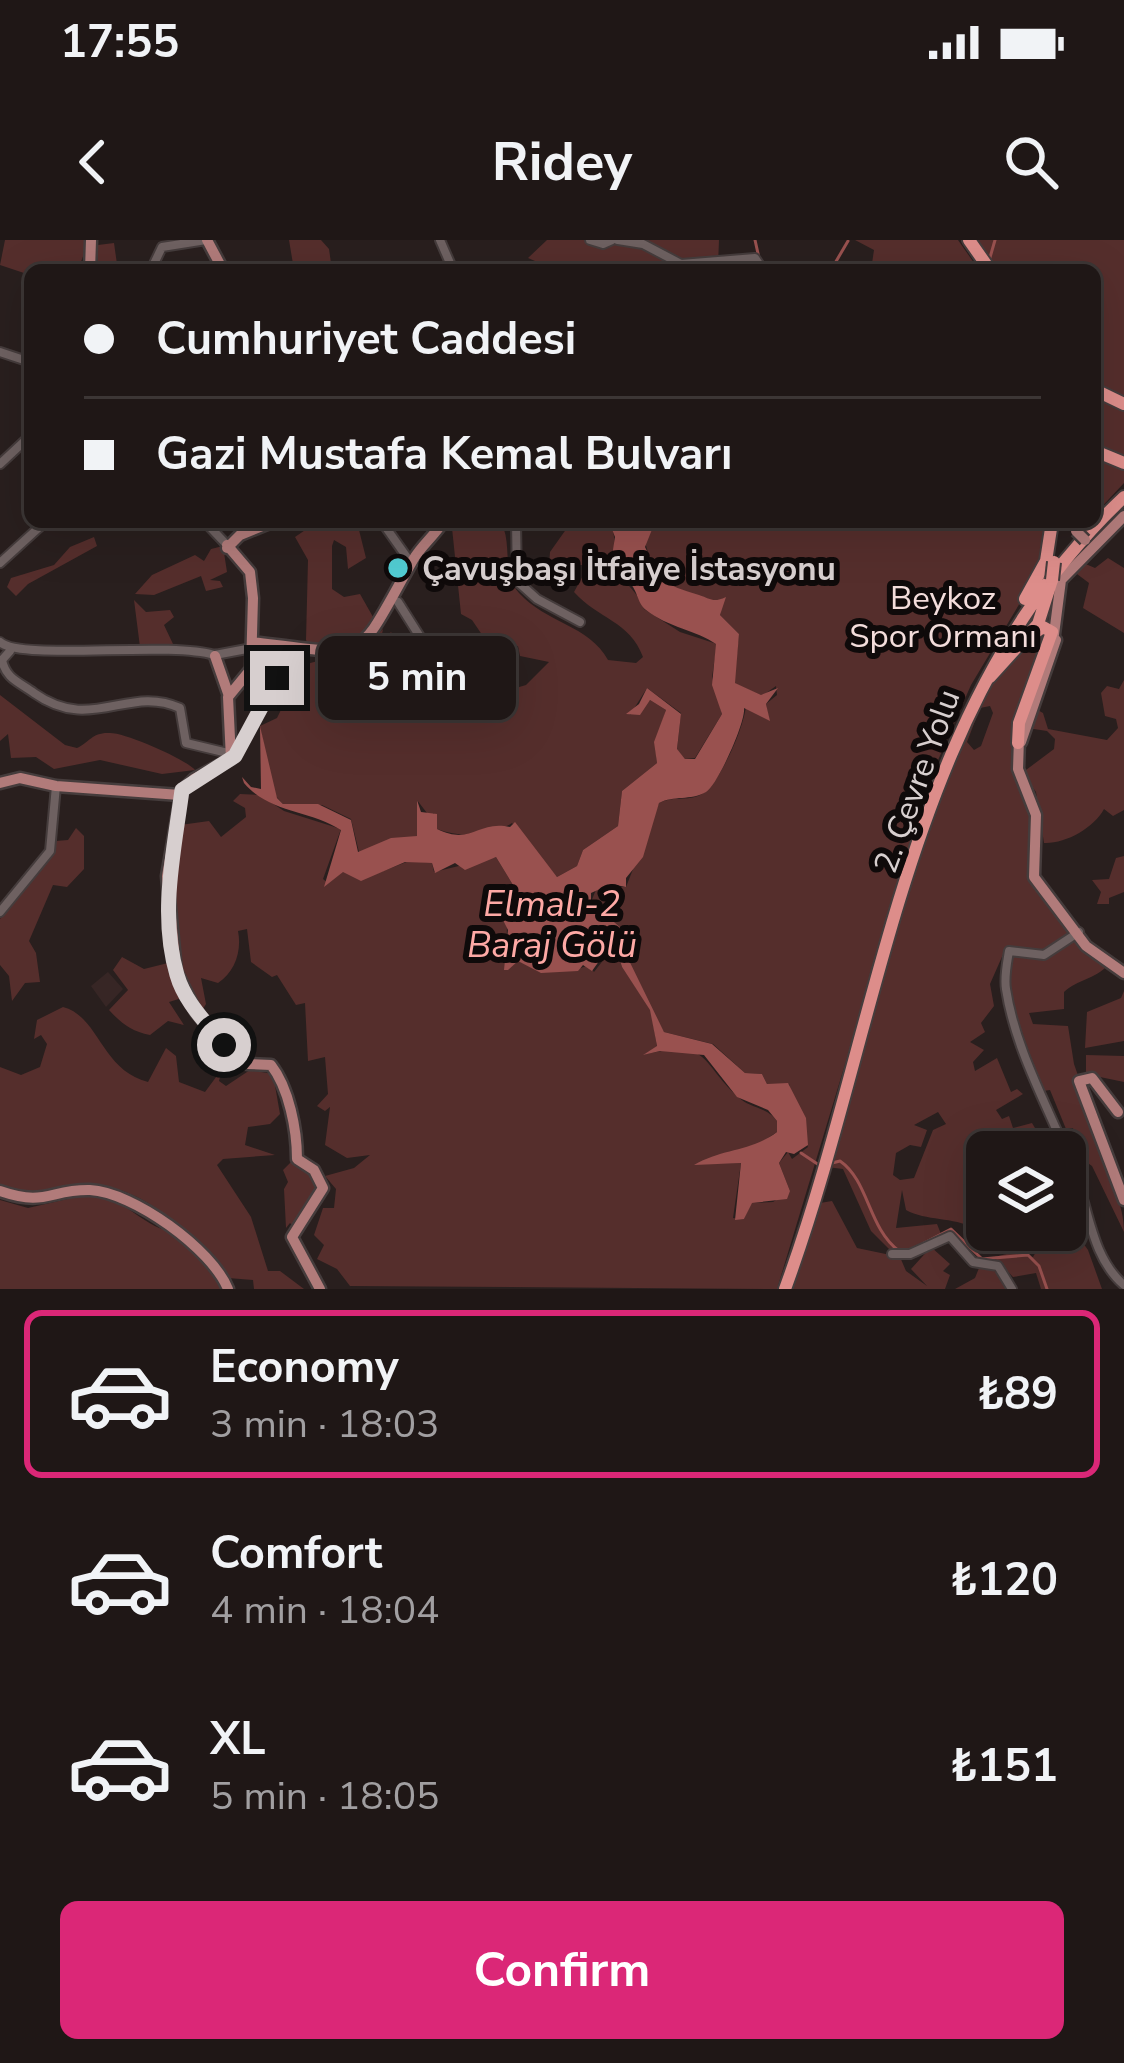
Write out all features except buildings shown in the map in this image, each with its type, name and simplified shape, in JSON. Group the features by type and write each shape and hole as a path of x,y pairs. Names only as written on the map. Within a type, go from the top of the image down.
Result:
{"highway":[{"name":"2. Çevre Yolu","path":"1101,515 1124,494"},
{"name":"2. Çevre Yolu","path":"1101,521 1124,494"},
{"path":"1016,615 1046,561 1054,528"},
{"path":"968,707 1044,613 1052,580 1055,528"},
{"name":"2. Çevre Yolu","path":"833,1124 938,767 976,682 1016,615 1088,528"},
{"name":"2. Çevre Yolu","path":"833,1124 929,808 968,707 1036,596 1095,528"},
{"path":"1022,644 1043,627 1052,632 1026,725"},
{"path":"1018,743 1033,701"},
{"path":"783,1289 833,1124"}],"main road":[{"path":"1033,701 1055,644 1063,581 1087,541 1120,520"},
{"path":"229,696 251,669 251,584 226,546 260,528"},
{"path":"252,645 332,652 364,643 411,563 438,528"},
{"path":"1033,701 1058,620"},
{"path":"215,655 229,696 234,749 178,797 167,876 176,971 196,1012 228,1050 248,1064 272,1065 282,1080 285,1103 298,1128 297,1159 316,1172 323,1189 292,1238 320,1289"},
{"path":"1026,725 1018,743 1018,766 1036,809 1034,877 1077,937"},
{"path":"1018,766 1026,725"},
{"path":"0,783 20,778 56,786 178,797"},
{"path":"1059,908 1077,937 1115,966"},
{"path":"1121,1111 1092,1078 1079,1081 1096,1114 1112,1180 1124,1198"},
{"path":"1121,1111 1109,1109 1089,1086 1124,1198"},
{"path":"0,1191 26,1202 91,1190 125,1198 154,1220 187,1234 228,1289"}],"street":[{"path":"154,264 162,247 207,240"},
{"path":"590,240 643,244 681,264 755,258 760,264"},
{"path":"0,464 24,442"},
{"path":"0,562 38,528"},
{"path":"210,528 226,546"},
{"path":"386,528 411,563"},
{"path":"515,528 517,580 536,599 580,622"},
{"path":"394,598 441,670 463,670 484,678"},
{"path":"0,642 10,651 180,647 215,655 252,645"},
{"path":"10,651 2,660 7,674 49,704 69,712 164,701 180,708 187,743 234,749 293,648"},
{"path":"0,912 50,851 56,786"},
{"path":"1077,937 1044,955 1013,952 1006,989 1024,1053 1077,1178 1087,1221 1110,1270 1124,1285"},
{"path":"892,1254 910,1254 950,1236 974,1262 998,1266 1012,1289"}],"shaded area":[{"path":"108,972 123,989 106,1007 91,986"}],"green space":[{"path":"5,240 89,240 80,264 24,264 24,273 0,265"},
{"path":"289,240 321,240 329,249 331,264 293,264"},
{"path":"547,240 719,240 718,264 542,264 528,258"},
{"path":"855,240 958,240 975,264 872,264 874,250"},
{"path":"972,240 1124,240 1124,400 1101,390 1101,264 989,264"},
{"path":"114,243 117,264 98,264 98,245"},
{"path":"1101,395 1124,406 1124,462 1101,452"},
{"path":"1101,455 1124,465 1124,483 1101,508"},
{"path":"308,528 363,528 359,530 366,558 348,569 346,547 334,540 332,546 332,589 344,597 360,594 377,624 348,646 311,649 306,640 308,560 295,537"},
{"path":"452,528 503,528 510,577 519,593 590,639 608,660 636,663 643,657 630,635 574,592 585,572 582,565 549,566 550,552 567,528 612,528 617,566 644,609 680,632 717,644 712,677 722,714 695,758 685,759 677,750 681,713 647,688 630,715 650,700 666,710 655,744 657,763 622,791 618,826 583,850 577,866 557,877 512,823 485,833 446,832 437,829 434,813 430,817 417,800 418,836 359,852 351,819 322,805 283,804 274,794 260,726 277,718 303,665 362,649 383,629 380,645 391,632 400,646 382,671 372,665 377,651 368,668 386,676 402,656 419,670 434,671 447,691 441,719 504,721 509,714 509,690 526,685 549,662 520,656 518,646 491,648 472,620 461,614"},
{"path":"652,528 1048,528 1036,576 971,685 935,767 777,1289 350,1286 337,1269 317,1259 324,1245 314,1235 323,1208 334,1208 336,1189 325,1176 354,1168 370,1155 347,1158 325,1145 330,1107 325,1111 317,1106 328,1094 325,1057 308,1061 305,1003 296,1005 277,975 272,977 251,962 247,929 238,931 236,960 229,973 218,983 201,978 206,1004 201,1012 176,944 172,898 180,825 209,821 221,837 246,817 245,808 233,801 240,794 260,795 284,811 341,829 323,879 328,883 343,871 368,877 409,861 432,863 434,872 496,857 513,885 500,914 507,923 506,970 518,961 562,971 588,965 594,972 615,945 622,967 651,1010 657,1047 643,1055 692,1051 742,1100 777,1121 777,1132 760,1143 699,1164 741,1163 733,1218 744,1219 751,1203 773,1202 790,1191 779,1163 788,1152 792,1159 808,1147 789,1084 767,1084 762,1074 745,1073 713,1044 664,1032 628,966 629,954 619,940 624,932 591,902 597,887 626,887 659,803 706,791 729,756 746,706 769,720 766,704 777,695 776,686 762,696 734,683 739,634 720,615 723,599 696,599 672,586 654,566 645,540"},
{"path":"94,537 97,546 28,584 16,596 7,587 11,578 54,565 70,547"},
{"path":"223,546 227,572 210,580 220,581 223,587 206,591 201,576 154,595 135,594 152,575 195,555 204,561 211,549"},
{"path":"1108,558 1124,568 1124,633 1083,608 1089,583 1073,571 1081,562 1095,568"},
{"path":"134,600 146,612 170,610 174,617 164,625 173,644 140,647"},
{"name":"Beykoz Spor Ormanı","path":"1041,630 1047,630 1014,757 1034,812 1029,859 1071,934 1044,953 1005,950 990,984 994,1006 981,1023 985,1032 970,1042 984,1050 973,1062 975,1071 997,1058 1011,1092 1017,1089 1023,1094 996,1110 1002,1119 1009,1116 1013,1128 1032,1123 1037,1131 966,1131 966,1225 906,1210 902,1190 896,1228 937,1224 941,1234 916,1250 892,1252 871,1231 843,1169 827,1167 936,794 982,689","holes":["990,706 993,713 981,746 974,750 967,742 980,708","938,1112 946,1124 933,1130 914,1178 900,1180 893,1175 896,1153 910,1145 921,1147 927,1130 914,1125"]},
{"path":"1124,680 1124,810 1113,816 1104,809 1078,834 1044,843 1036,792 1022,773 1054,749 1055,739 1047,731 1027,728 1034,708 1043,713 1048,729 1107,740 1118,728 1116,719 1105,716 1101,693 1107,686 1119,689"},
{"path":"0,695 65,745 77,748 99,734 118,734 195,770 162,774 100,760 54,769 36,757 11,758 8,734 0,741"},
{"path":"76,828 84,836 84,869 67,887 53,885 29,941 36,953 40,982 25,983 12,1001 9,976 0,965 0,919 50,858 56,841 68,840"},
{"path":"1124,856 1124,892 1109,898 1109,904 1097,904 1101,892 1092,880 1109,879 1116,858"},
{"path":"1074,939 1108,965 1064,992 1064,1009 1029,1013 1033,1024 1068,1026 1074,1064 1109,1164 1124,1232 1086,1162 1086,1131 1066,1129 1050,1090 1043,1091 1006,987 1014,954 1040,957"},
{"path":"122,957 144,969 172,962 185,997 169,1002 184,1025 168,1021 150,1035 127,1026 109,1010 128,990 113,970"},
{"path":"1124,991 1124,1041 1085,1048 1087,1012 1121,998"},
{"path":"63,1007 85,1021 120,1066 148,1082 166,1048 176,1056 179,1082 205,1092 222,1069 219,1081 226,1086 250,1070 273,1074 280,1114 270,1124 248,1127 245,1145 275,1155 223,1159 217,1165 251,1217 268,1271 280,1271 304,1289 254,1289 253,1280 228,1278 187,1232 131,1194 92,1186 33,1193 0,1186 0,1067 21,1075 40,1067 47,1044 41,1035 34,1039 37,1020"},
{"path":"1086,1055 1124,1056 1124,1082 1100,1077 1113,1101 1086,1074"},
{"path":"292,1161 309,1169 319,1184 294,1227 290,1223 286,1228 284,1189 288,1182 283,1170"},
{"path":"85,1195 111,1200 154,1226 179,1233 223,1289 0,1289 0,1200 28,1208"},
{"path":"832,1201 857,1248 900,1257 906,1271 927,1286 911,1269 931,1247 950,1264 943,1271 950,1275 945,1289 788,1289 814,1204"},
{"path":"1086,1247 1102,1289 1041,1289 1036,1273 1013,1277 994,1257 1015,1252 1033,1257 1036,1251 1086,1251"},
{"path":"994,1265 1011,1289 955,1289 975,1278 979,1268"}],"water":[{"name":"Elmalı-2 Baraj Gölü","path":"612,528 653,528 645,547 665,580 712,600 726,597 720,615 739,634 735,683 761,695 778,688 766,704 770,721 744,708 730,753 706,792 659,803 643,857 626,878 626,887 611,884 591,893 591,902 622,929 592,971 583,965 578,971 541,973 518,961 504,970 508,930 500,914 513,885 496,857 465,870 455,863 435,873 432,863 405,862 361,881 343,872 324,887 341,830 265,800 244,783 242,777 251,787 261,789 260,726 277,798 283,804 318,804 351,820 358,852 391,838 417,836 417,800 421,812 437,814 437,829 449,834 510,827 515,822 557,877 577,866 583,850 618,826 622,791 657,763 654,742 666,710 650,700 640,715 626,714 639,704 647,688 681,714 677,749 685,759 695,759 722,714 712,685 716,644 663,621 646,610 626,579 620,583 621,569 612,556"},
{"path":"619,940 664,1032 712,1044 745,1073 762,1074 767,1084 788,1083 806,1118 808,1145 794,1154 786,1152 779,1163 790,1191 787,1199 752,1203 744,1219 735,1220 741,1163 694,1165 767,1138 777,1132 777,1121 768,1110 737,1097 704,1055 660,1051 643,1055 657,1046 650,1010 622,967 615,945"}],"waterway":[{"path":"755,240 759,258"},
{"path":"989,261 995,240"},
{"path":"835,264 848,241"},
{"path":"801,1153 819,1165"},
{"path":"828,1164 840,1161 850,1170 881,1230 899,1251"},
{"path":"924,1243 951,1229 982,1259 1028,1255 1039,1266 1047,1289"}],"place":[{"name":"Çavuşbaşı İtfaiye İstasyonu","path":"398,568"}],"route":[{"path":"224,1045 196,1012 176,971 168,866 182,790 235,756 254,712 277,678"}]}
